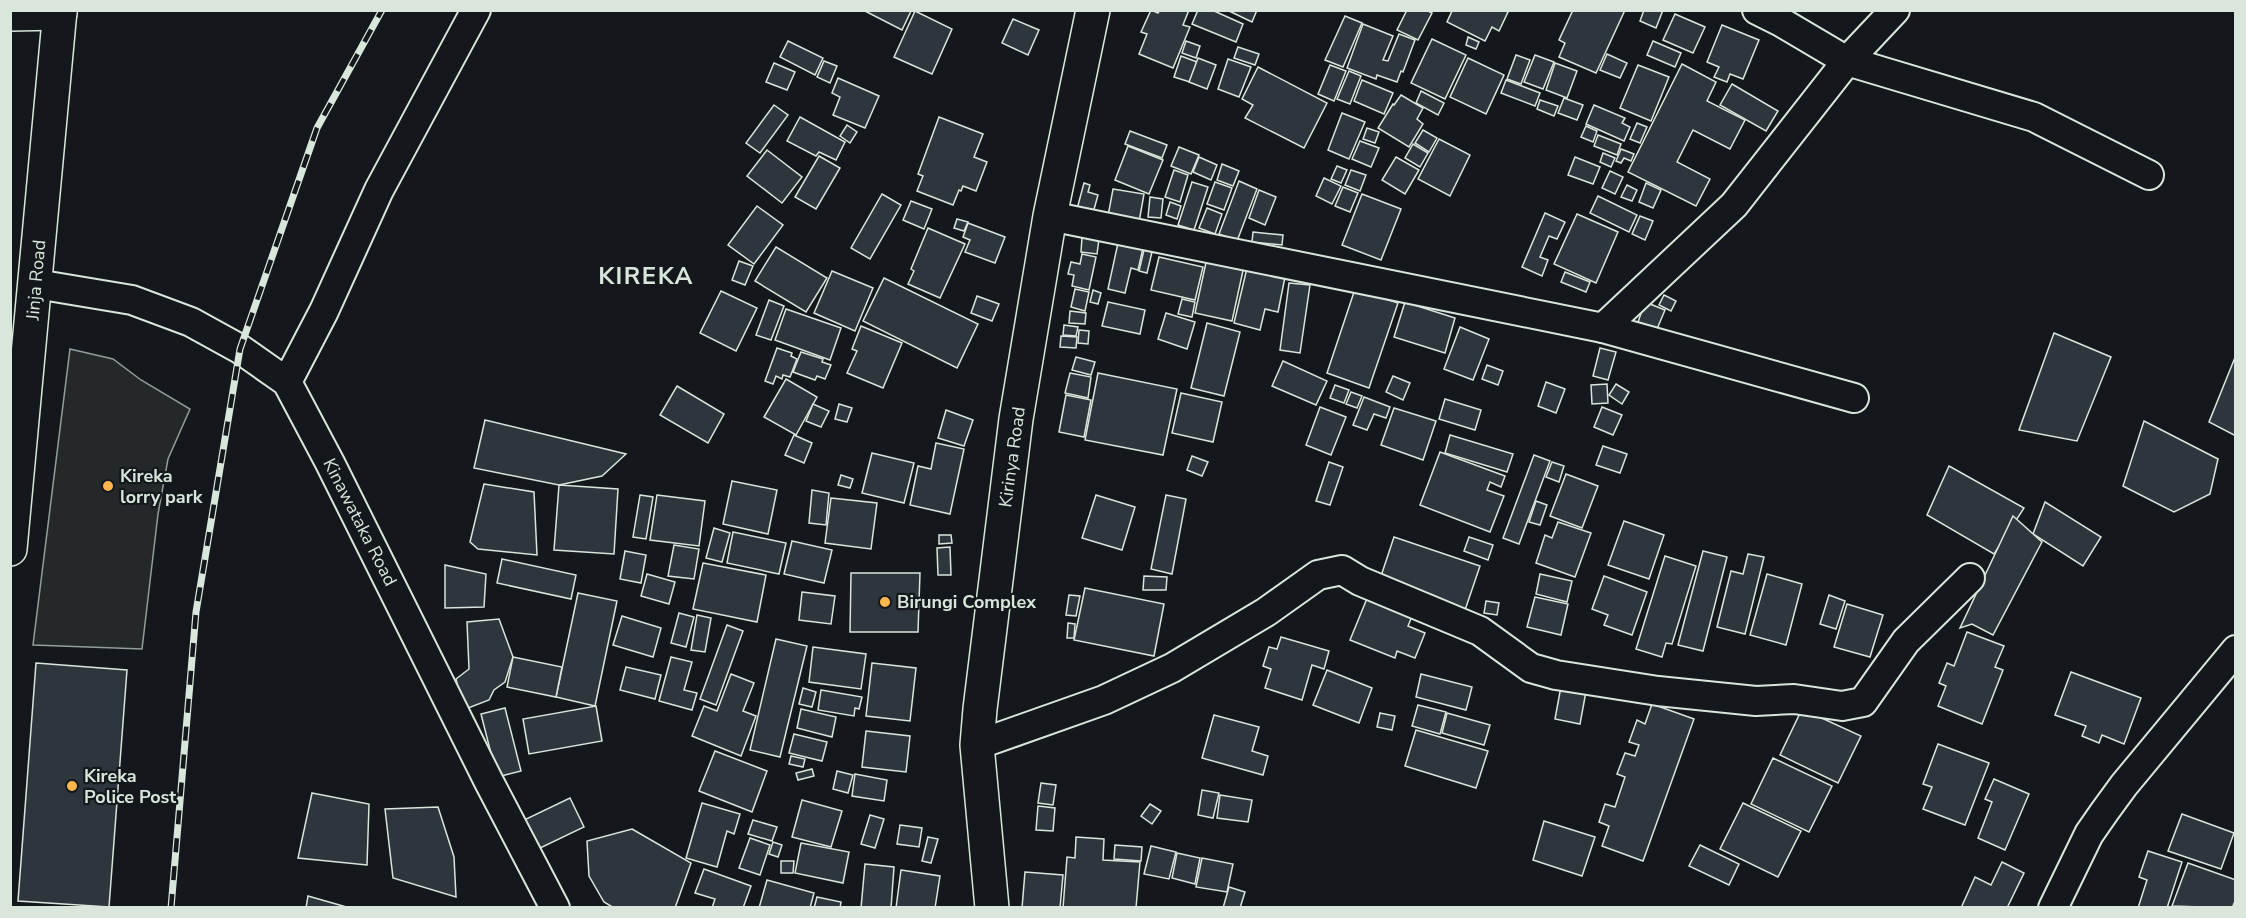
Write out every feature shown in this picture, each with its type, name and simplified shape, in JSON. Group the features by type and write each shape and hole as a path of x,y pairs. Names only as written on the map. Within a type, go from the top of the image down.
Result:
{"main road":[{"name":"Kirinya Road","path":"992,908 977,745 980,709 1016,419 1050,216 1094,10"},
{"path":"10,14 60,12"},
{"name":"Jinja Road","path":"10,549 60,12"}],"street":[{"path":"287,382 324,311 379,190 476,10"},
{"path":"1757,10 1848,61 2034,117 2149,176"},
{"path":"1604,328 1734,205 1848,61 1896,10"},
{"path":"1050,216 1604,328 1854,398"},
{"name":"Kinawataka Road","path":"36,284 132,300 191,321 240,349 287,382 555,908"},
{"path":"977,745 1104,700 1173,668 1266,612 1318,575 1342,570 1360,581 1480,631 1531,668 1556,675 1658,691 1756,701 1794,699 1842,706 1863,702 1906,641 1970,578"},
{"path":"2053,908 2089,834 2105,811 2235,650"}],"shaded area":[{"name":"Kireka lorry park","path":"70,349 113,359 141,380 190,409 168,459 158,514 142,649 33,645"}],"building":[{"path":"863,10 909,10 911,11 902,30"},
{"path":"1151,10 1158,13 1160,10 1189,10 1183,25 1190,27 1173,68 1139,54 1147,34 1141,32"},
{"path":"1198,10 1212,10 1243,24 1236,42 1192,24"},
{"path":"1227,10 1257,10 1252,22"},
{"path":"1407,10 1426,10 1432,13 1418,40 1397,30"},
{"path":"1450,10 1504,10 1508,12 1499,31 1492,27 1485,41 1447,22 1452,11"},
{"path":"1573,10 1625,10 1596,73 1559,57 1565,43 1559,40"},
{"path":"1644,10 1663,10 1656,28 1640,21"},
{"path":"915,11 952,29 932,74 894,57"},
{"path":"1675,14 1705,27 1693,53 1663,40"},
{"path":"1345,16 1362,23 1343,67 1325,60"},
{"path":"1013,19 1039,30 1028,55 1002,43"},
{"path":"1363,24 1393,36 1383,60 1388,61 1399,34 1415,40 1397,82 1377,75 1376,79 1347,68"},
{"path":"1722,25 1759,40 1743,79 1730,74 1727,82 1714,77 1719,67 1707,62"},
{"path":"1468,37 1479,42 1476,49 1466,45"},
{"path":"1432,39 1466,55 1445,99 1411,83"},
{"path":"788,41 823,58 815,75 780,57"},
{"path":"1186,41 1200,46 1196,58 1182,53"},
{"path":"1653,41 1681,53 1675,67 1647,55"},
{"path":"1238,47 1259,54 1255,65 1234,58"},
{"path":"1607,54 1627,63 1620,78 1600,70"},
{"path":"1516,55 1530,60 1521,84 1507,79"},
{"path":"1535,55 1554,62 1543,89 1524,82"},
{"path":"1181,56 1197,62 1190,82 1174,77"},
{"path":"1198,58 1216,65 1207,89 1189,82"},
{"path":"1468,58 1504,75 1486,114 1450,97"},
{"path":"1228,59 1251,67 1239,97 1218,89"},
{"path":"824,61 837,66 830,83 817,77"},
{"path":"774,63 795,72 787,90 766,82"},
{"path":"1555,63 1577,71 1567,98 1546,90"},
{"path":"1682,64 1716,82 1707,101 1745,120 1730,149 1693,130 1677,162 1710,179 1696,206 1628,172"},
{"path":"1330,65 1346,71 1334,101 1318,94"},
{"path":"1638,65 1669,77 1651,121 1620,108"},
{"path":"1258,67 1327,103 1304,148 1245,118 1253,105 1242,99"},
{"path":"1349,71 1361,76 1350,104 1337,99"},
{"path":"838,78 879,96 865,128 833,115 840,97 832,93"},
{"path":"1362,80 1393,93 1384,114 1354,101"},
{"path":"1506,80 1540,93 1535,106 1501,93"},
{"path":"1732,84 1778,111 1766,131 1720,105"},
{"path":"1421,91 1444,103 1438,115 1416,103"},
{"path":"1401,95 1423,108 1417,119 1423,124 1409,147 1378,128"},
{"path":"1564,98 1583,105 1577,120 1558,113"},
{"path":"1540,100 1558,106 1554,116 1537,109"},
{"path":"774,105 788,115 760,153 746,143"},
{"path":"1594,105 1625,118 1622,123 1630,127 1624,141 1586,124"},
{"path":"1342,113 1365,122 1349,159 1328,150"},
{"path":"800,117 845,142 836,160 819,152 816,156 787,141"},
{"path":"939,117 983,134 974,157 987,162 976,191 963,186 953,205 917,191 923,176 918,174"},
{"path":"1637,123 1647,127 1640,143 1630,139"},
{"path":"847,125 857,132 850,143 840,136"},
{"path":"1586,126 1597,131 1593,142 1581,137"},
{"path":"1367,128 1379,132 1375,143 1363,139"},
{"path":"1423,130 1437,138 1429,152 1415,143"},
{"path":"1130,131 1167,145 1162,158 1125,144"},
{"path":"1598,135 1621,144 1617,155 1594,146"},
{"path":"1439,139 1470,155 1450,196 1418,179"},
{"path":"1360,141 1379,148 1371,167 1352,159"},
{"path":"1413,144 1428,153 1420,167 1405,158"},
{"path":"1128,146 1163,160 1149,194 1115,180"},
{"path":"1179,147 1199,155 1191,174 1171,166"},
{"path":"1621,149 1634,154 1631,161 1624,158 1621,163 1616,161"},
{"path":"767,150 802,177 782,203 747,176"},
{"path":"1603,153 1615,158 1611,167 1600,162"},
{"path":"819,156 840,168 816,209 795,197"},
{"path":"1199,157 1217,165 1211,180 1193,172"},
{"path":"1396,157 1419,170 1405,194 1382,180"},
{"path":"1575,157 1600,167 1593,184 1568,175"},
{"path":"1222,164 1239,171 1233,186 1217,180"},
{"path":"1337,166 1347,170 1341,183 1331,179"},
{"path":"1174,170 1188,175 1180,202 1165,197"},
{"path":"1351,170 1366,175 1360,191 1345,185"},
{"path":"1610,171 1623,177 1615,194 1602,188"},
{"path":"1324,178 1341,186 1332,204 1316,196"},
{"path":"1239,181 1257,189 1237,241 1219,234"},
{"path":"1192,182 1208,187 1194,230 1178,225"},
{"path":"1215,182 1232,188 1224,210 1207,204"},
{"path":"1084,183 1090,185 1088,192 1098,195 1093,213 1077,209"},
{"path":"1646,183 1661,190 1653,208 1639,202"},
{"path":"1627,185 1637,190 1632,201 1621,197"},
{"path":"1343,187 1358,193 1350,212 1335,206"},
{"path":"1113,189 1144,194 1139,222 1108,216"},
{"path":"1259,190 1276,197 1265,225 1249,218"},
{"path":"882,194 901,205 870,259 851,248"},
{"path":"1362,194 1401,209 1381,260 1342,245"},
{"path":"1598,196 1637,215 1629,232 1590,213"},
{"path":"1150,197 1163,199 1161,218 1148,217"},
{"path":"911,201 932,209 924,229 903,220"},
{"path":"1170,202 1181,206 1177,219 1166,215"},
{"path":"757,206 783,225 754,264 728,245"},
{"path":"1207,208 1222,214 1215,234 1199,228"},
{"path":"1545,213 1565,222 1557,239 1549,236 1540,257 1548,260 1542,276 1522,267"},
{"path":"1577,214 1618,232 1596,283 1554,264"},
{"path":"1640,216 1653,221 1645,240 1632,234"},
{"path":"957,219 968,222 964,231 954,228"},
{"path":"968,223 1005,237 995,263 965,252 970,240 963,237"},
{"path":"928,228 965,244 940,298 908,284 914,271 911,269"},
{"path":"1253,232 1283,235 1282,245 1252,242"},
{"path":"1082,237 1099,239 1097,254 1081,252"},
{"path":"1118,243 1143,248 1138,270 1131,268 1125,293 1108,289"},
{"path":"776,247 827,278 806,312 755,281"},
{"path":"1144,250 1152,252 1147,273 1139,271"},
{"path":"1082,254 1096,257 1089,290 1072,286 1074,275 1068,274 1071,262 1080,264"},
{"path":"1159,257 1203,267 1195,300 1151,290"},
{"path":"1207,258 1244,266 1232,321 1195,313"},
{"path":"739,261 753,266 745,285 732,280"},
{"path":"1247,268 1285,277 1278,312 1265,309 1260,330 1234,323"},
{"path":"832,271 873,288 855,331 814,313"},
{"path":"1565,272 1590,282 1586,292 1561,282"},
{"path":"884,278 978,324 957,368 863,321"},
{"path":"1289,283 1310,285 1300,353 1280,350"},
{"path":"1075,289 1089,292 1085,311 1071,307"},
{"path":"1355,289 1398,303 1369,388 1327,373"},
{"path":"1093,290 1101,293 1098,304 1090,302"},
{"path":"721,291 757,308 736,351 700,333"},
{"path":"1664,295 1676,301 1671,311 1659,305"},
{"path":"977,296 999,304 992,321 971,313"},
{"path":"1182,299 1195,302 1192,317 1178,314"},
{"path":"769,300 784,306 771,340 756,335"},
{"path":"1108,302 1145,310 1140,334 1102,326"},
{"path":"1405,302 1455,318 1445,353 1394,337"},
{"path":"1645,302 1665,310 1657,329 1638,322"},
{"path":"786,309 841,328 830,360 775,340"},
{"path":"1070,311 1086,313 1085,324 1069,323"},
{"path":"1166,313 1195,322 1187,349 1158,339"},
{"path":"1207,323 1240,332 1224,396 1191,388"},
{"path":"1064,325 1078,327 1076,336 1063,335"},
{"path":"861,326 902,343 883,388 847,373 857,351 852,349"},
{"path":"1460,327 1489,339 1473,380 1444,369"},
{"path":"1079,330 1089,331 1088,344 1078,343"},
{"path":"2054,333 2111,357 2077,441 2019,430"},
{"path":"1061,336 1077,337 1076,348 1060,347"},
{"path":"777,348 792,353 791,356 797,359 790,377 783,375 782,379 776,376 773,384 765,381"},
{"path":"1600,348 1616,352 1608,380 1593,376"},
{"path":"801,352 823,359 822,362 831,365 825,379 817,376 815,380 793,372"},
{"path":"2236,355 2236,436 2209,422"},
{"path":"1076,357 1095,362 1091,375 1072,370"},
{"path":"1283,361 1327,381 1316,405 1272,386"},
{"path":"1487,365 1503,371 1498,385 1482,379"},
{"path":"1070,373 1091,377 1088,398 1065,393"},
{"path":"1098,373 1177,389 1163,455 1085,440"},
{"path":"1393,376 1410,383 1403,400 1386,392"},
{"path":"786,379 817,397 796,435 764,417"},
{"path":"1546,382 1565,389 1556,413 1538,406"},
{"path":"1607,384 1608,403 1592,404 1591,385"},
{"path":"1616,384 1629,392 1622,404 1609,395"},
{"path":"1335,385 1349,390 1344,403 1330,398"},
{"path":"677,386 724,414 708,443 660,415"},
{"path":"1351,392 1362,396 1357,408 1346,404"},
{"path":"1181,393 1222,402 1213,442 1172,433"},
{"path":"1066,395 1091,400 1084,437 1059,432"},
{"path":"1364,397 1390,407 1386,418 1374,414 1367,430 1353,425"},
{"path":"1445,399 1481,410 1475,430 1439,419"},
{"path":"813,404 829,411 821,427 806,421"},
{"path":"839,404 852,408 847,422 835,419"},
{"path":"1320,407 1346,417 1331,455 1306,445"},
{"path":"1602,407 1622,415 1613,435 1594,427"},
{"path":"1394,408 1436,421 1423,460 1381,445"},
{"path":"946,410 973,420 964,446 938,438"},
{"path":"485,420 626,454 602,476 559,485 474,468"},
{"path":"2144,421 2218,459 2210,494 2174,512 2123,486"},
{"path":"794,435 812,443 804,463 785,455"},
{"path":"1450,435 1513,454 1507,472 1445,453"},
{"path":"936,443 964,449 950,514 910,505 918,466 931,469"},
{"path":"1603,446 1627,454 1620,473 1596,465"},
{"path":"1440,452 1505,476 1501,487 1490,482 1487,490 1504,496 1490,532 1420,505"},
{"path":"872,453 914,463 904,503 862,493"},
{"path":"1534,455 1550,461 1519,544 1503,538"},
{"path":"1192,456 1208,462 1202,476 1187,470"},
{"path":"1329,462 1343,467 1330,505 1316,501"},
{"path":"1552,462 1564,466 1559,482 1546,477"},
{"path":"1949,466 2024,508 1994,554 1927,515"},
{"path":"1566,474 1598,486 1582,528 1550,516"},
{"path":"841,475 853,479 850,488 838,485"},
{"path":"732,481 777,490 768,534 723,524"},
{"path":"484,484 534,492 537,555 478,549 470,542"},
{"path":"559,485 618,489 614,554 554,550"},
{"path":"812,490 829,493 826,525 809,523"},
{"path":"640,495 653,497 646,539 633,537"},
{"path":"657,495 705,501 699,546 650,540"},
{"path":"1096,495 1135,507 1122,550 1082,538"},
{"path":"1166,495 1186,499 1172,574 1151,569"},
{"path":"831,498 877,503 871,549 825,543"},
{"path":"1536,501 1547,505 1540,525 1529,522"},
{"path":"2045,502 2101,537 2083,566 2033,534"},
{"path":"2013,516 2042,542 1993,635 1972,624 1960,628"},
{"path":"1624,521 1664,535 1649,579 1608,565"},
{"path":"1558,522 1591,533 1575,577 1536,563 1545,535 1552,538"},
{"path":"714,528 730,533 722,562 706,558"},
{"path":"733,532 786,543 779,574 727,563"},
{"path":"939,535 951,535 952,543 939,544"},
{"path":"1394,537 1480,566 1464,613 1378,585"},
{"path":"1469,537 1493,545 1488,560 1464,551"},
{"path":"792,541 832,550 824,583 784,574"},
{"path":"674,545 699,549 694,579 668,576"},
{"path":"950,547 951,575 938,575 937,548"},
{"path":"625,551 646,555 641,583 620,579"},
{"path":"1703,551 1727,557 1703,651 1678,645"},
{"path":"1748,554 1764,557 1745,634 1717,627 1731,571 1743,574"},
{"path":"1665,556 1696,566 1672,644 1666,643 1662,657 1636,649"},
{"path":"502,559 576,575 571,599 497,583"},
{"path":"703,563 766,575 757,622 693,609"},
{"path":"445,565 486,574 484,607 445,608"},
{"name":"Birungi Complex","path":"851,573 920,573 918,632 850,632"},
{"path":"647,574 675,582 669,604 641,596"},
{"path":"1540,574 1572,581 1567,602 1536,594"},
{"path":"1767,574 1802,584 1786,645 1750,635"},
{"path":"1144,576 1167,577 1166,590 1143,590"},
{"path":"1604,576 1647,592 1632,635 1604,625 1608,615 1592,609"},
{"path":"1085,588 1164,604 1154,656 1074,640"},
{"path":"802,592 835,596 831,624 799,620"},
{"path":"578,593 617,601 595,706 556,697"},
{"path":"1069,595 1080,596 1076,616 1066,615"},
{"path":"1829,595 1845,601 1836,629 1820,624"},
{"path":"1368,596 1413,614 1408,626 1425,633 1415,658 1397,651 1395,658 1350,640"},
{"path":"1535,597 1568,604 1561,635 1527,627"},
{"path":"1486,601 1499,603 1497,615 1484,613"},
{"path":"1847,604 1883,615 1870,657 1834,647"},
{"path":"679,613 694,617 686,647 671,643"},
{"path":"697,615 711,618 705,652 691,650"},
{"path":"622,616 661,628 653,657 613,645"},
{"path":"499,619 513,657 505,682 494,690 489,700 463,710 456,679 469,669 467,622"},
{"path":"1068,623 1075,624 1074,638 1067,638"},
{"path":"727,625 743,631 716,705 700,699"},
{"path":"1967,632 2004,646 1995,667 2003,670 1982,724 1938,706 1946,686 1939,683 1947,663 1954,666"},
{"path":"1281,637 1329,651 1324,669 1312,665 1302,700 1265,688 1271,669 1263,666 1269,647 1277,649"},
{"path":"776,639 807,646 780,757 750,750"},
{"path":"813,647 866,654 861,689 809,682"},
{"path":"513,657 562,667 556,697 507,687"},
{"path":"671,657 692,662 684,690 697,693 692,710 659,701"},
{"name":"Kireka Police Post","path":"36,663 127,670 109,907 18,901"},
{"path":"872,663 916,668 910,721 866,716"},
{"path":"626,667 661,675 655,699 620,690"},
{"path":"1327,670 1372,688 1359,723 1313,705"},
{"path":"2071,672 2141,698 2124,744 2102,735 2099,743 2082,736 2086,726 2055,715"},
{"path":"731,674 754,683 743,711 756,716 741,756 692,736 704,706 717,711"},
{"path":"1421,674 1472,687 1466,710 1416,697"},
{"path":"1562,681 1587,686 1580,724 1555,719"},
{"path":"803,688 816,692 812,707 799,704"},
{"path":"821,690 862,697 859,709 855,708 854,716 818,710"},
{"path":"1652,704 1694,719 1643,861 1602,846 1609,826 1599,822 1605,804 1615,807 1625,777 1617,774 1625,753 1635,756 1639,745 1629,742 1637,720 1645,724"},
{"path":"1418,705 1446,712 1440,734 1412,726"},
{"path":"596,706 602,741 529,754 523,719"},
{"path":"505,708 521,771 497,777 481,714"},
{"path":"801,709 836,717 832,737 797,728"},
{"path":"1802,709 1861,736 1838,783 1780,755"},
{"path":"1380,713 1395,716 1392,730 1377,727"},
{"path":"1447,713 1490,725 1484,745 1442,733"},
{"path":"1214,715 1259,727 1252,751 1268,756 1263,775 1202,758"},
{"path":"1416,730 1488,751 1476,788 1405,766"},
{"path":"866,731 910,736 906,772 862,767"},
{"path":"794,734 827,742 822,761 789,753"},
{"path":"1938,744 1989,763 1965,825 1923,809 1932,787 1923,784"},
{"path":"715,751 767,771 752,812 699,791"},
{"path":"791,756 805,759 803,767 789,764"},
{"path":"1773,758 1832,786 1809,832 1751,804"},
{"path":"812,769 814,776 798,780 796,773"},
{"path":"837,771 853,775 848,793 833,789"},
{"path":"855,774 887,780 884,801 852,796"},
{"path":"1994,779 2029,794 2005,850 1978,838 1992,802 1985,799"},
{"path":"1041,783 1056,785 1053,805 1038,803"},
{"path":"1202,790 1219,793 1213,818 1198,815"},
{"path":"312,793 369,804 367,865 298,858"},
{"path":"1220,795 1252,800 1248,822 1217,818"},
{"path":"570,798 584,827 536,850 522,821"},
{"path":"802,800 842,811 831,847 792,837"},
{"path":"702,803 740,814 734,834 727,831 717,867 686,858"},
{"path":"1743,803 1801,831 1778,877 1720,849"},
{"path":"1150,804 1161,811 1152,824 1141,816"},
{"path":"1038,806 1055,808 1053,831 1036,830"},
{"path":"438,807 454,857 456,897 393,878 385,809"},
{"path":"2182,814 2234,833 2221,869 2168,851"},
{"path":"870,815 884,819 875,848 861,844"},
{"path":"753,820 777,827 772,841 748,834"},
{"path":"1544,821 1595,837 1582,876 1533,860"},
{"path":"900,825 922,828 919,847 897,844"},
{"path":"632,829 691,863 675,908 614,908 604,902 589,876 587,841"},
{"path":"928,837 938,839 931,863 922,861"},
{"path":"1076,837 1104,839 1103,860 1140,862 1136,908 1063,908 1067,857 1075,858"},
{"path":"750,838 770,845 760,875 739,868"},
{"path":"773,842 782,845 778,857 769,854"},
{"path":"801,843 849,852 843,883 795,873"},
{"path":"1115,845 1142,847 1141,861 1114,859"},
{"path":"1700,845 1739,864 1729,885 1689,866"},
{"path":"1151,846 1176,852 1169,879 1144,874"},
{"path":"2148,851 2182,862 2167,908 2138,908 2147,880 2139,877"},
{"path":"1177,853 1200,858 1195,884 1172,878"},
{"path":"1202,858 1233,864 1227,892 1196,887"},
{"path":"781,861 794,861 793,873 781,873"},
{"path":"2002,862 2024,873 2007,908 1961,908 1975,877 1991,885"},
{"path":"2188,863 2236,880 2236,899 2232,908 2172,906"},
{"path":"865,864 894,867 891,908 861,908"},
{"path":"704,869 751,886 743,908 712,908 715,899 695,893"},
{"path":"901,870 940,876 935,908 896,908"},
{"path":"1025,872 1063,875 1060,908 1022,908"},
{"path":"767,880 814,893 810,908 759,908"},
{"path":"1229,887 1245,892 1240,908 1223,908"},
{"path":"308,896 350,908 306,908"},
{"path":"817,897 841,902 840,908 814,908"}],"railway":[{"path":"171,908 196,612 240,349 317,128 382,10"}],"place":[{"name":"Kireka lorry park","path":"108,486"},
{"name":"Birungi Complex","path":"885,602"},
{"name":"Kireka Police Post","path":"72,786"}],"district":[{"name":"KIREKA","path":"646,276"}]}
